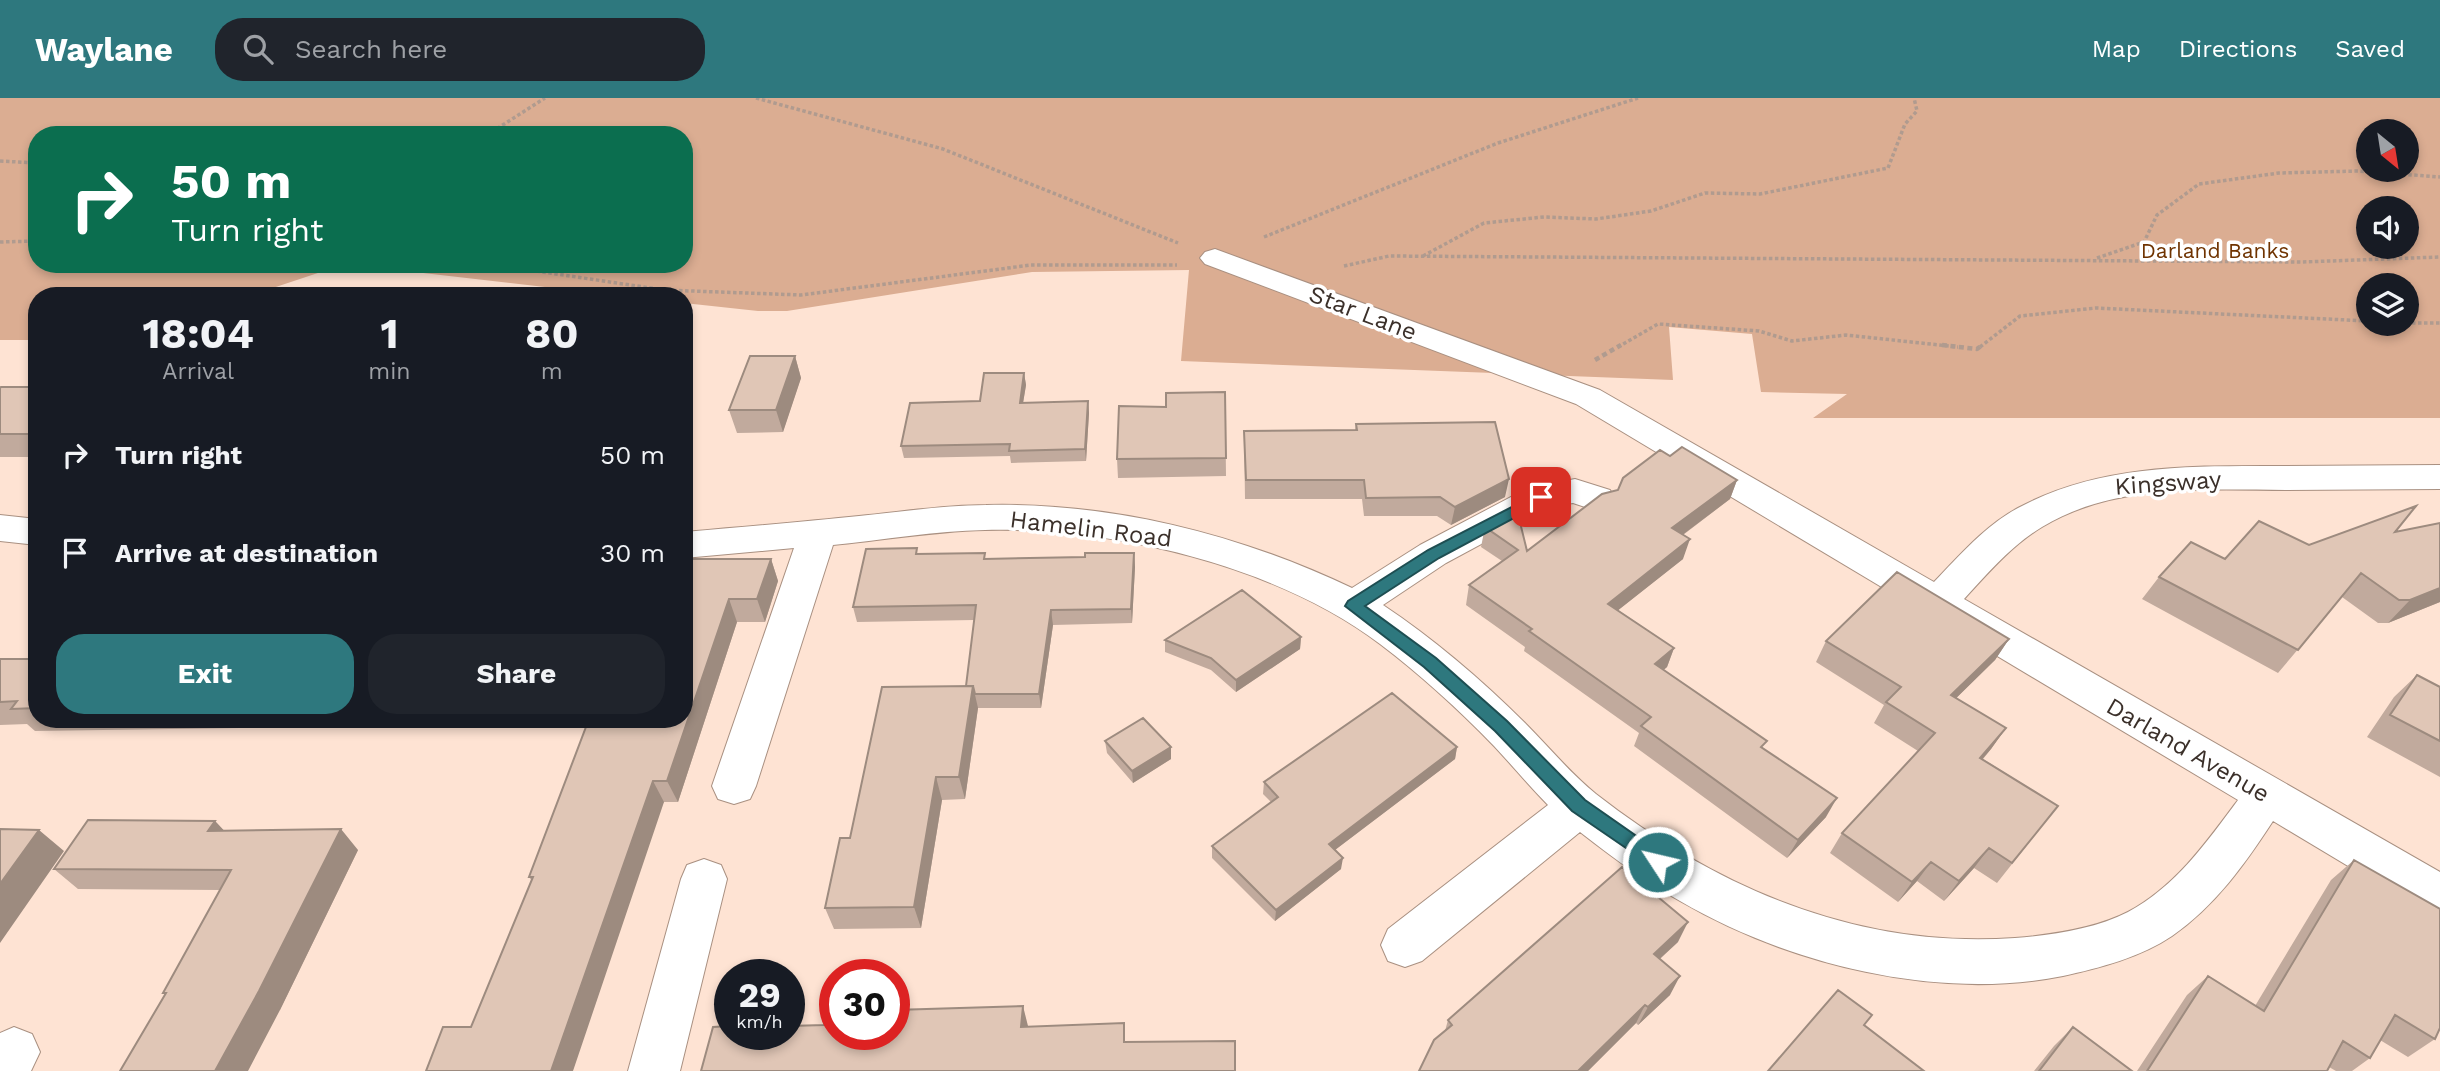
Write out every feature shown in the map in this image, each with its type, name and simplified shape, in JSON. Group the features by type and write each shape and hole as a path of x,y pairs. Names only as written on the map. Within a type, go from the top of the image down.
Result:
{"street":[{"name":"Star Lane","path":"1223,261 1588,397 1936,604"},
{"name":"Kingsway","path":"1936,604 1995,545 2028,518 2066,499 2106,488 2144,481 2210,478 2440,477"},
{"path":"1353,606 1433,554 1541,497 1575,491 1597,499"},
{"name":"Hamelin Road","path":"693,544 984,517 1038,519 1127,529 1198,544 1263,566 1353,606 1430,662 1501,726 1579,806 1658,862 1714,896 1785,926 1873,950 1964,963 2043,959 2109,942 2150,925 2185,900 2215,869 2266,795"},
{"path":"0,528 28,531"},
{"path":"734,786 818,533"},
{"name":"Darland Avenue","path":"1936,604 2440,897"},
{"path":"1405,945 1579,806"},
{"path":"654,1071 704,879"}],"path":[{"path":"500,126 545,98"},
{"path":"756,98 943,149 1223,261"},
{"path":"693,291 801,295 1031,265 1223,261 1499,143 1638,98"},
{"path":"1422,257 1484,223 1544,217 1596,219 1651,211 1705,193 1760,194 1888,168 1905,124 1917,111 1914,98"},
{"path":"0,161 28,163"},
{"path":"2091,260 2144,242 2157,215 2199,184 2279,173 2358,171 2440,177"},
{"path":"0,242 28,241"},
{"path":"1274,280 1389,256 2302,261 2440,257"},
{"path":"550,273 644,287"},
{"path":"1553,384 1658,324 1759,331 1792,341 1846,335 1977,349 2020,316 2096,308 2356,320"},
{"path":"2419,323 2440,323"}],"green space":[{"name":"Darland Banks","path":"0,98 2440,98 2440,418 1813,418 1847,394 1761,392 1752,334 1669,327 1673,380 1181,361 1189,270 1032,272 787,311 758,311 693,304 693,287 545,287 423,273 693,273 693,126 28,126 28,273 318,273 276,287 28,287 28,340 0,340"}],"building":[{"path":"750,356 795,356 776,410 729,410"},
{"path":"984,373 1024,373 1020,403 1088,401 1085,449 1009,451 1010,444 901,446 910,403 980,401"},
{"path":"28,387 28,434 0,434 0,388"},
{"path":"1225,392 1226,458 1117,459 1119,406 1166,407 1166,393"},
{"path":"1495,422 1509,479 1455,507 1440,497 1366,498 1364,480 1246,480 1244,431 1357,430 1356,424"},
{"path":"1682,447 1737,480 1672,528 1690,539 1608,604 1674,648 1655,664 1767,741 1761,747 1837,798 1798,840 1641,726 1651,717 1469,585 1518,550 1485,527 1517,510 1527,551 1602,494 1618,490 1623,478 1660,450 1670,456"},
{"path":"2416,506 2395,532 2440,523 2440,588 2410,600 2399,600 2361,573 2298,650 2159,577 2191,542 2225,559 2259,521 2309,545"},
{"path":"917,548 916,554 985,553 984,559 1134,553 1131,609 1051,610 1039,694 975,694 973,686 966,686 976,605 853,607 866,549"},
{"path":"693,559 771,559 757,599 729,599 693,705"},
{"path":"1897,572 2009,639 1951,695 2006,728 1980,758 2058,806 2012,863 1989,848 1959,881 1931,862 1912,882 1842,833 1935,733 1886,702 1901,687 1826,641"},
{"path":"1242,590 1301,637 1236,680 1211,658 1165,640"},
{"path":"0,659 28,659 28,708 11,709 17,701 0,702"},
{"path":"2417,675 2440,687 2440,741 2390,715"},
{"path":"973,686 959,777 936,777 914,907 825,908 840,838 850,838 882,687"},
{"path":"1392,693 1457,747 1329,844 1343,858 1276,910 1212,846 1278,797 1264,782"},
{"path":"1143,718 1171,747 1132,771 1105,741"},
{"path":"586,728 685,728 667,781 653,781 551,1071 426,1071 443,1027 471,1027 533,877 529,877"},
{"path":"88,820 215,821 208,831 341,829 215,1071 120,1071 166,993 163,993 231,870 54,869"},
{"path":"0,829 39,830 0,884"},
{"path":"2354,860 2440,909 2440,1028 2435,1039 2395,1015 2370,1058 2343,1041 2327,1071 2147,1071 2208,976 2264,1011"},
{"path":"1622,867 1688,922 1654,954 1680,976 1648,1007 1645,1005 1578,1071 1419,1071 1434,1040 1452,1025 1448,1020"},
{"path":"1838,990 1872,1015 1864,1025 1924,1071 1768,1071"},
{"path":"1023,1006 1021,1027 1124,1023 1124,1042 1235,1041 1235,1071 701,1071 713,1027 714,1050 805,1050 805,1026 819,1025 819,1050 910,1050 910,1010"},
{"path":"2073,1027 2132,1071 2039,1071"}],"route":[{"path":"1541,497 1433,554 1353,606 1430,662 1501,726 1579,806 1658,862"}]}
